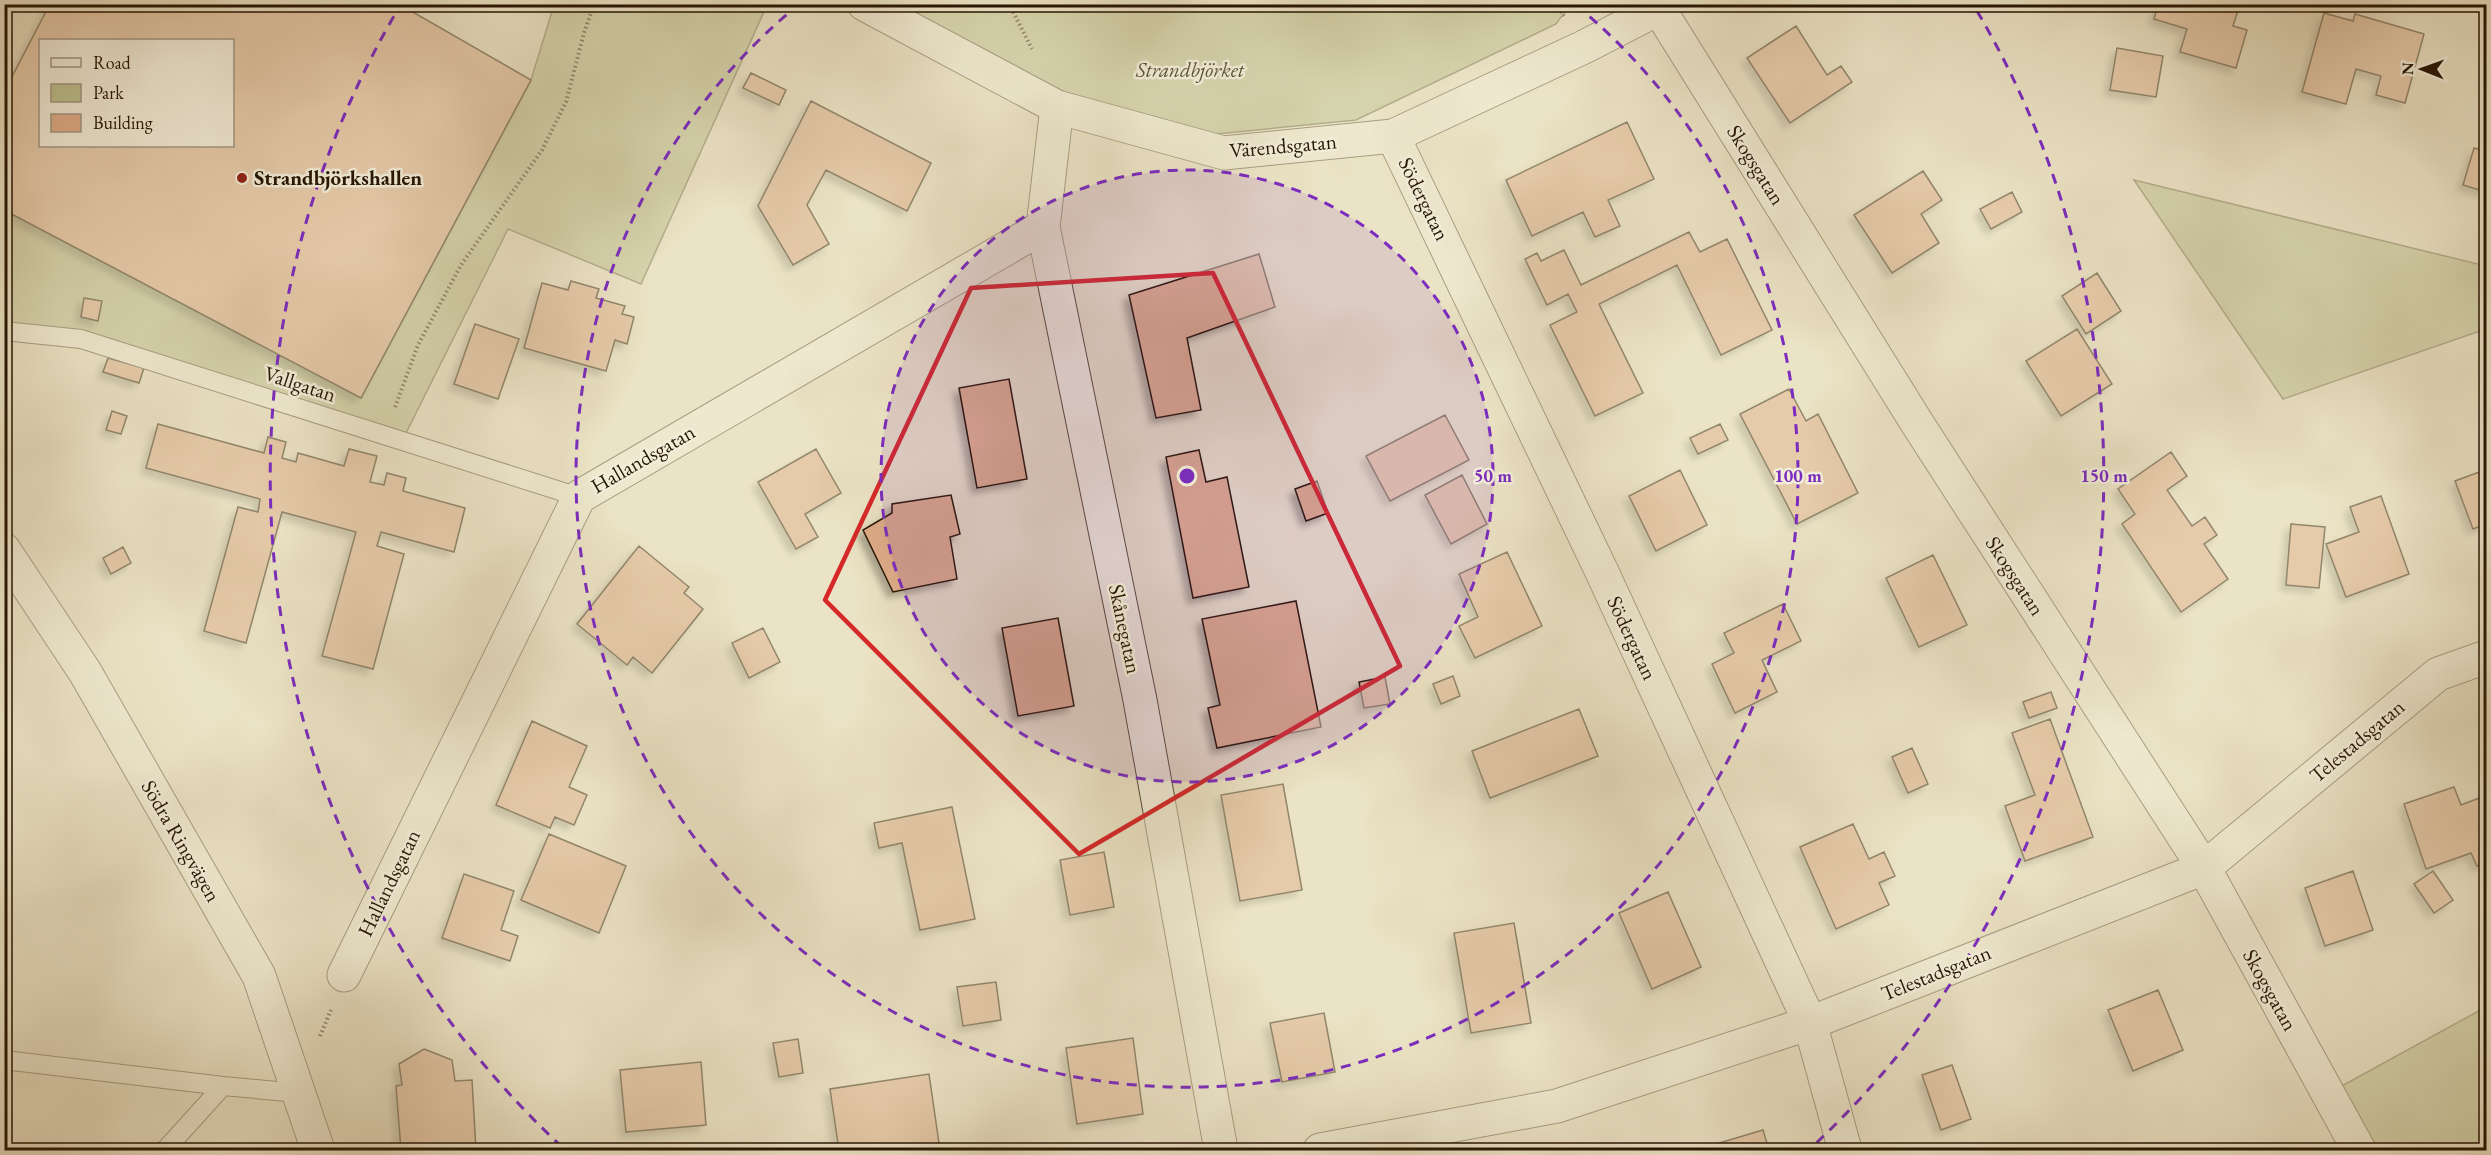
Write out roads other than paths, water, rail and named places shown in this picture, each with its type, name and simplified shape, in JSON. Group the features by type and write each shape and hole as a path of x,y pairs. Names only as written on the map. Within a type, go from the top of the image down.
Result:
{"street":[{"name":"Värendsgatan","path":"864,4 1057,107 1224,153 1393,136 1584,47 1663,7"},
{"name":"Skogsgatan","path":"1663,7 1917,423 2204,868 2358,1150"},
{"name":"Skånegatan","path":"1057,107 1043,227 1140,700 1221,1150"},
{"name":"Södergatan","path":"1393,136 1602,572 1810,1023 1845,1150"},
{"name":"Hallandsgatan","path":"344,975 579,497 1043,227"},
{"name":"Södra Ringvägen","path":"4,549 85,672 259,976 318,1150"},
{"name":"Telestadsgatan","path":"1320,1150 1557,1106 1810,1023 2204,868 2438,674 2487,657"}],"lane":[{"name":"Vallgatan","path":"4,331 81,339 385,436 403,439 579,497"},
{"path":"4,1060 298,1093"},
{"path":"165,1150 223,1086"}],"place":[{"name":"Strandbjörkshallen","path":"242,178"}],"park label":[{"name":"Strandbjörket","path":"1190,70"}]}
